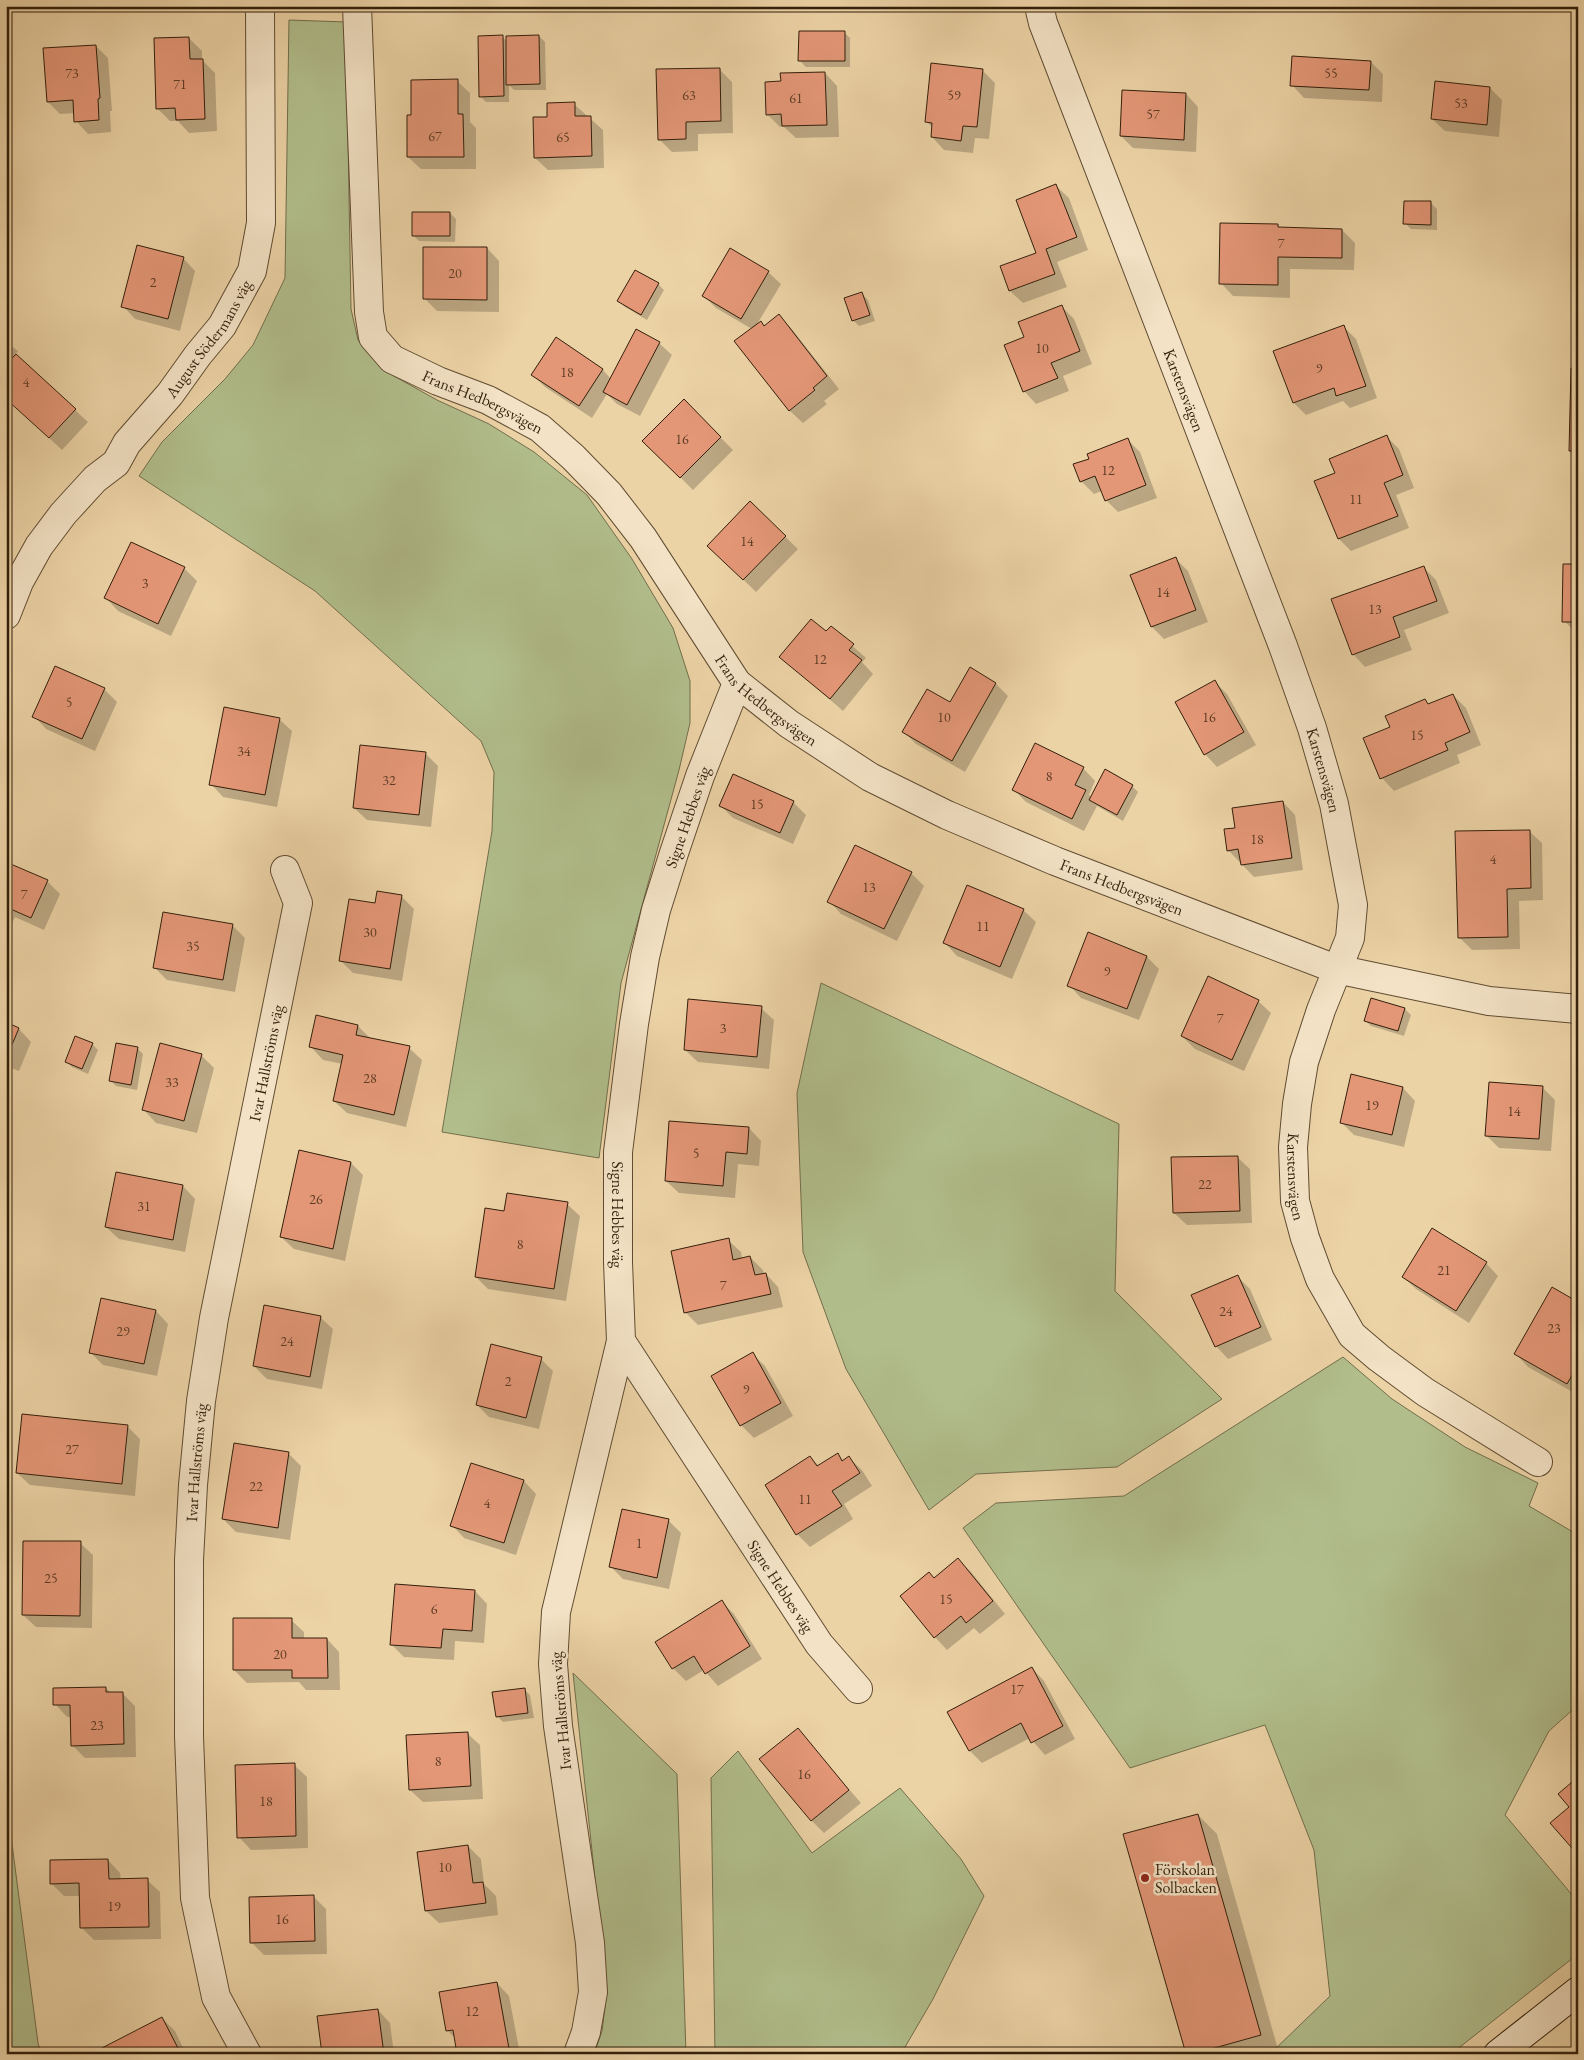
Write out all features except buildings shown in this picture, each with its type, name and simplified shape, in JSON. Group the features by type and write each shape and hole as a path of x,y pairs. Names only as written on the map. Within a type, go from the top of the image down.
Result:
{"street":[{"name":"August Södermans väg","path":"6,615 19,582 38,546 95,480 116,463 127,443 170,394 222,326 252,270 261,223 260,6"},
{"name":"Frans Hedbergsvägen","path":"357,6 369,312 373,337 392,359 438,381 488,400 540,428 573,457 609,494 643,538 737,683 789,724 825,749 870,777 947,814 1055,860 1336,969 1489,1001 1578,1009"},
{"name":"Karstensvägen","path":"1039,6 1043,23 1283,646 1312,728 1334,804 1353,905 1350,938 1336,969 1304,1062 1292,1147 1296,1201 1305,1238 1320,1279 1352,1335 1379,1358 1441,1402 1538,1462"},
{"name":"Signe Hebbes väg","path":"737,683 700,776 674,853 656,910 645,957 634,1024 618,1152 620,1341 819,1644 858,1689"},
{"name":"Ivar Hallströms väg","path":"247,2054 216,1997 194,1898 189,1736 189,1560 201,1401 214,1318 298,903 285,870"},
{"name":"Ivar Hallströms väg","path":"578,2054 586,2032 593,1992 590,1943 558,1726 553,1664 556,1612 620,1341"},
{"path":"1498,2054 1578,1991"}],"green space":[{"path":"289,20 346,22 351,309 358,340 385,371 437,400 489,424 534,452 587,495 632,559 673,628 690,681 690,723 621,983 599,1158 442,1132 492,831 494,772 481,741 315,591 139,476 162,442 225,379 253,345 285,278"},
{"path":"821,983 1119,1124 1115,1291 1222,1399 1117,1467 976,1474 929,1510 846,1369 803,1252 797,1093"},
{"path":"1343,1357 1392,1399 1465,1447 1538,1483 1529,1506 1578,1535 1578,1705 1549,1731 1505,1815 1578,1902 1578,1954 1451,2054 1270,2054 1330,1996 1314,1850 1265,1725 1130,1768 963,1528 996,1503 1124,1496"},
{"path":"573,1673 677,1774 686,2054 594,2054 602,2031 607,1991"},
{"path":"738,1751 812,1853 900,1788 961,1859 984,1896 933,1999 901,2054 715,2054 711,1778"},
{"path":"6,1798 38,2043 41,2054 6,2054"}],"place":[{"name":"Förskolan Solbacken","path":"1145,1878"}]}
